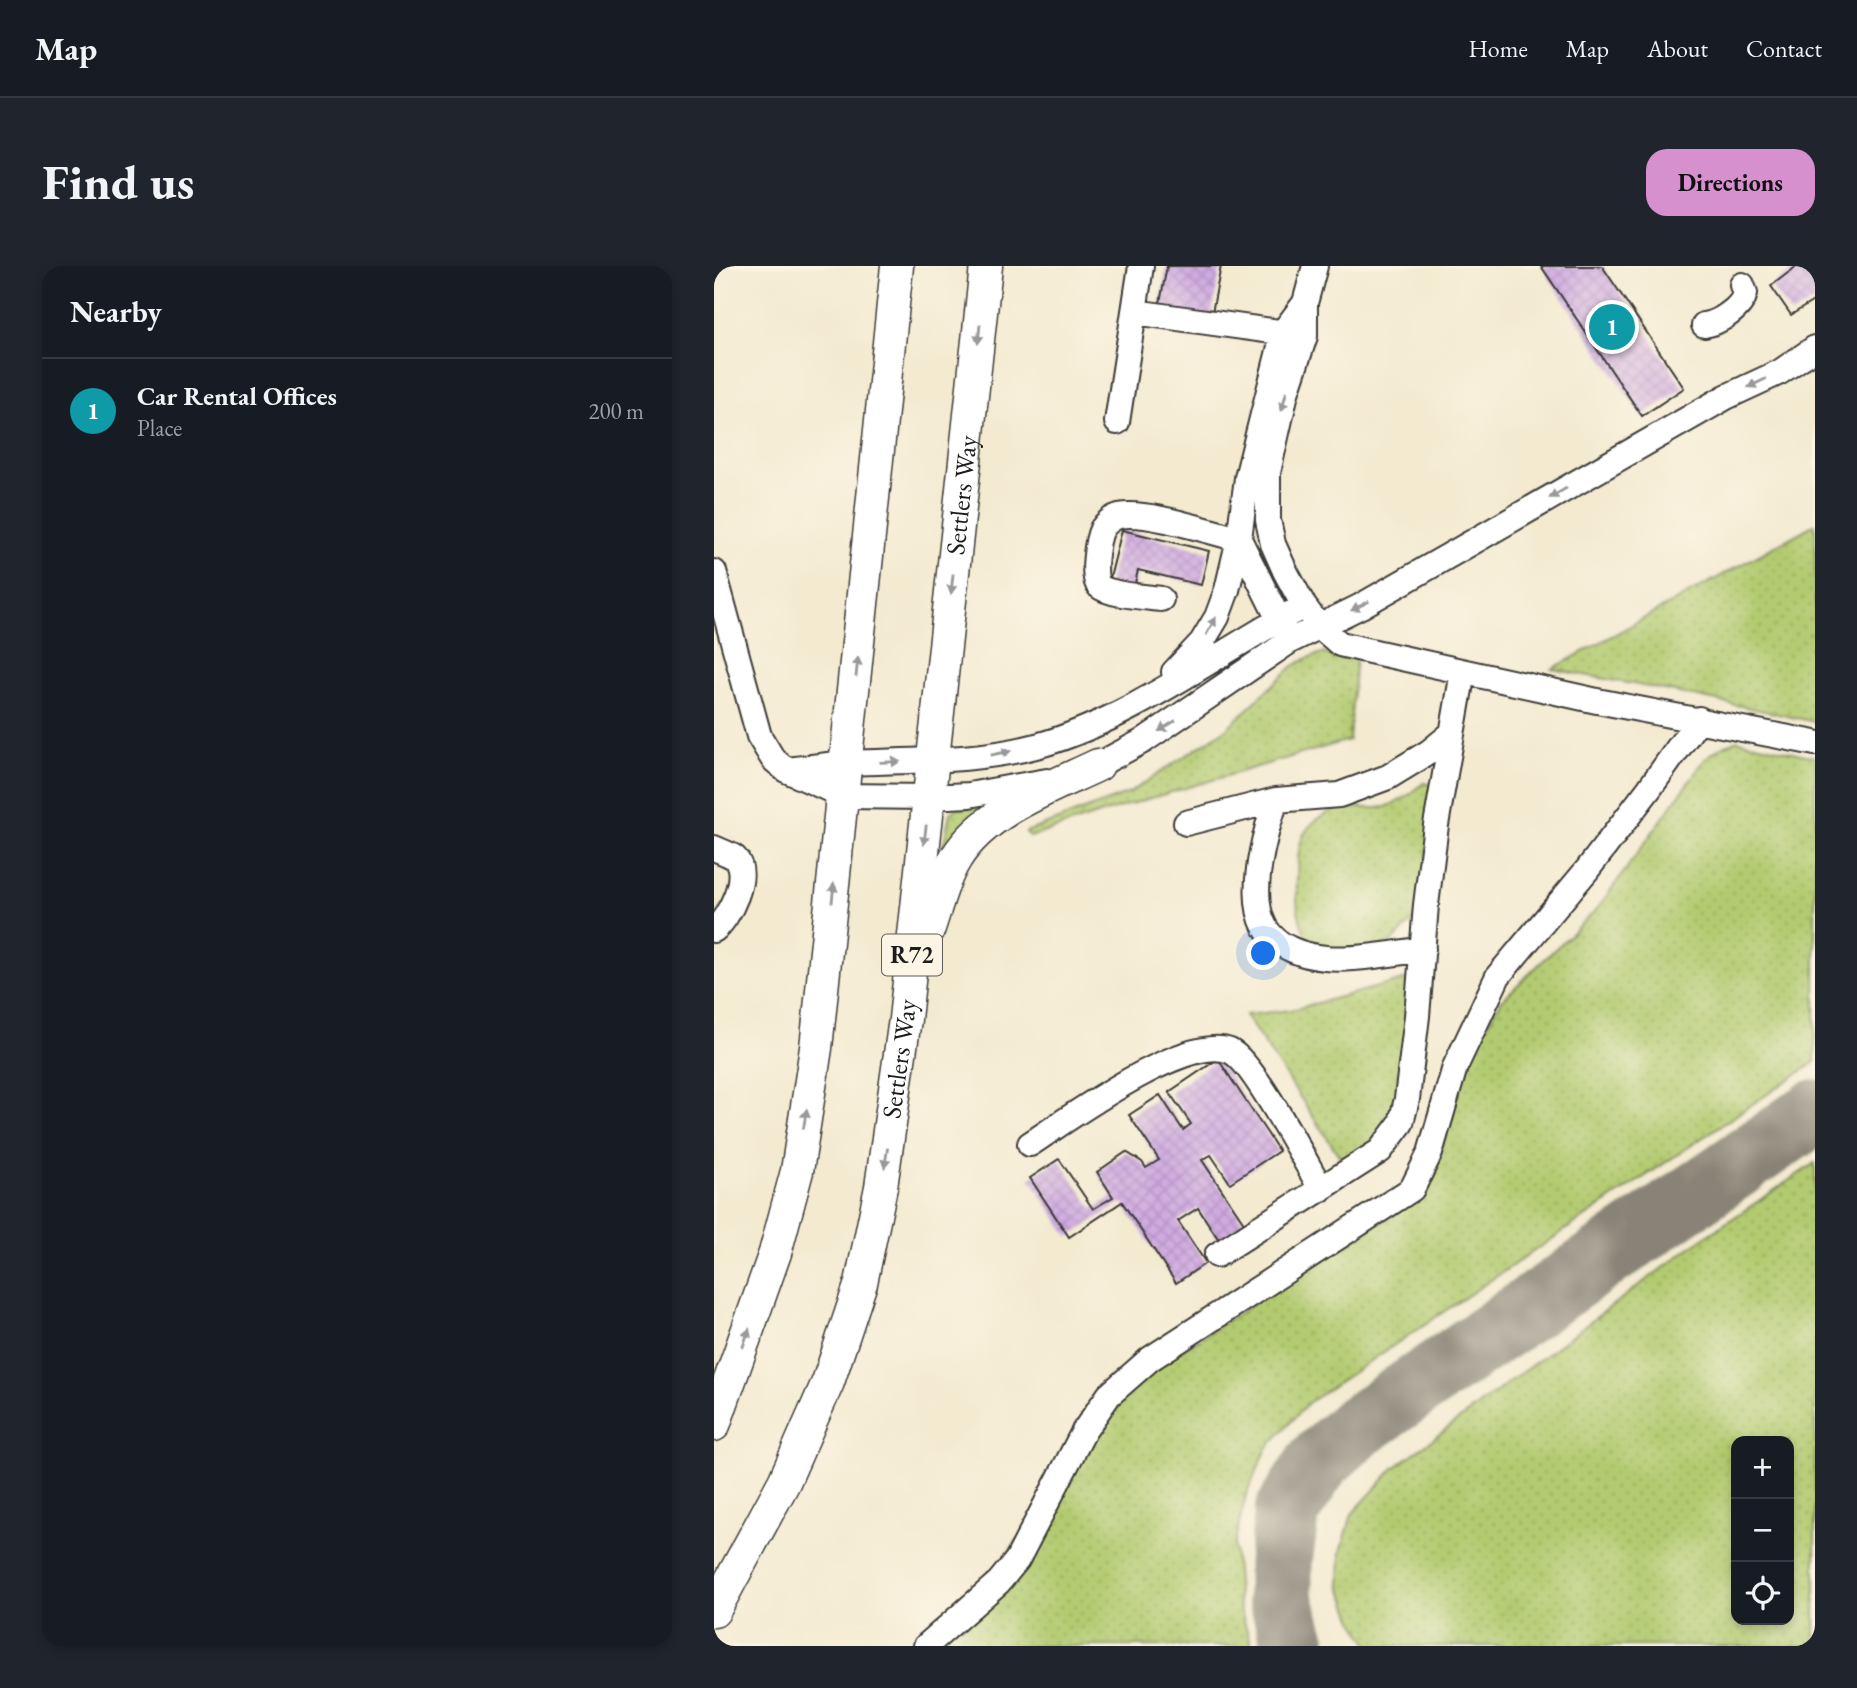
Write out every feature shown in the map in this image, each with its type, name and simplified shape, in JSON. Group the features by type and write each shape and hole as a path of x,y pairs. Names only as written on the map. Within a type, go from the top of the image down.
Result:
{"main road":[{"path":"714,1425 775,1253 797,1171 816,1048 844,796 897,266"},
{"name":"Settlers Way","path":"714,1611 795,1457 828,1382 861,1283 881,1187 905,1020 986,266"},
{"path":"905,1020 942,887 957,857 989,823 1098,765"}],"street":[{"path":"1117,422 1141,266"},
{"path":"1151,695 1202,642 1217,617 1227,590 1239,539 1247,478 1315,266"},
{"path":"1704,325 1739,306 1745,293 1742,285"},
{"path":"1134,312 1295,333"},
{"path":"1295,333 1286,393 1268,472 1267,503 1273,544 1311,615 1340,644 1597,701 1815,743"},
{"path":"786,770 847,763 933,761 995,755 1042,744 1093,725 1311,615 1361,606 1455,563 1727,397 1780,372 1815,348"},
{"path":"1161,599 1105,590 1097,584 1094,575 1101,531 1111,519 1121,516 1147,517 1239,539"},
{"path":"1239,539 1284,630"},
{"path":"714,572 724,651 759,736 774,759 786,770 844,796 929,797 1001,790 1063,777 1098,765 1180,718 1284,630"},
{"path":"1217,1255 1380,1152 1401,1123 1409,1087 1434,838 1463,672"},
{"path":"926,1646 999,1582 1017,1560 1084,1431 1109,1395 1150,1359 1412,1189 1430,1153 1455,1067 1498,976 1587,870 1699,719"},
{"path":"1186,823 1276,800 1339,795 1388,777 1429,752 1451,734"},
{"path":"1276,800 1265,833 1258,889 1259,911 1266,928 1280,943 1297,952 1328,958 1423,949"},
{"path":"714,848 735,858 741,879 729,912 714,930"},
{"path":"1030,1144 1086,1107 1162,1064 1206,1049 1230,1051 1251,1070 1321,1189"}],"green space":[{"path":"1815,524 1815,722 1552,669"},
{"path":"1348,652 1356,657 1349,740 1121,807 1030,837 1026,832 1129,793 1226,729 1293,666 1323,653 1342,659"},
{"path":"1737,740 1815,757 1815,1062 1308,1403 1267,1448 1246,1495 1234,1546 1239,1605 1252,1646 940,1646 1121,1399 1155,1367 1397,1212 1435,1171 1461,1082 1478,1039 1502,1000 1598,908 1706,758"},
{"path":"1424,783 1434,786 1421,912 1391,943 1345,955 1311,944 1300,920 1297,895 1299,850 1308,828 1313,822 1339,808 1388,806 1403,799"},
{"path":"1000,804 942,852 950,813 957,808"},
{"path":"1411,978 1408,1037 1390,1123 1368,1151 1344,1163 1245,1015 1291,1010"},
{"path":"1815,1163 1815,1646 1370,1646 1355,1623 1340,1584 1341,1552 1352,1514 1394,1468 1696,1243"}],"building":[{"path":"1167,266 1221,266 1211,318 1159,308"},
{"path":"1541,266 1602,266 1684,388 1642,416"},
{"path":"1797,266 1815,266 1815,300 1791,315 1771,286"},
{"path":"1122,530 1209,551 1201,585 1138,570 1134,588 1109,582"},
{"path":"1218,1059 1279,1151 1230,1183 1211,1155 1202,1160 1244,1223 1219,1240 1198,1208 1178,1221 1206,1263 1176,1283 1122,1202 1069,1237 1030,1178 1059,1159 1093,1209 1113,1197 1097,1172 1126,1152 1142,1162 1146,1168 1159,1160 1129,1115 1160,1095 1183,1130 1191,1124 1169,1092"}],"taxiway":[{"path":"1295,1646 1280,1595 1280,1563 1287,1511 1318,1462 1356,1428 1815,1112"}],"place":[{"name":"Car Rental Offices","path":"1612,327"}]}
